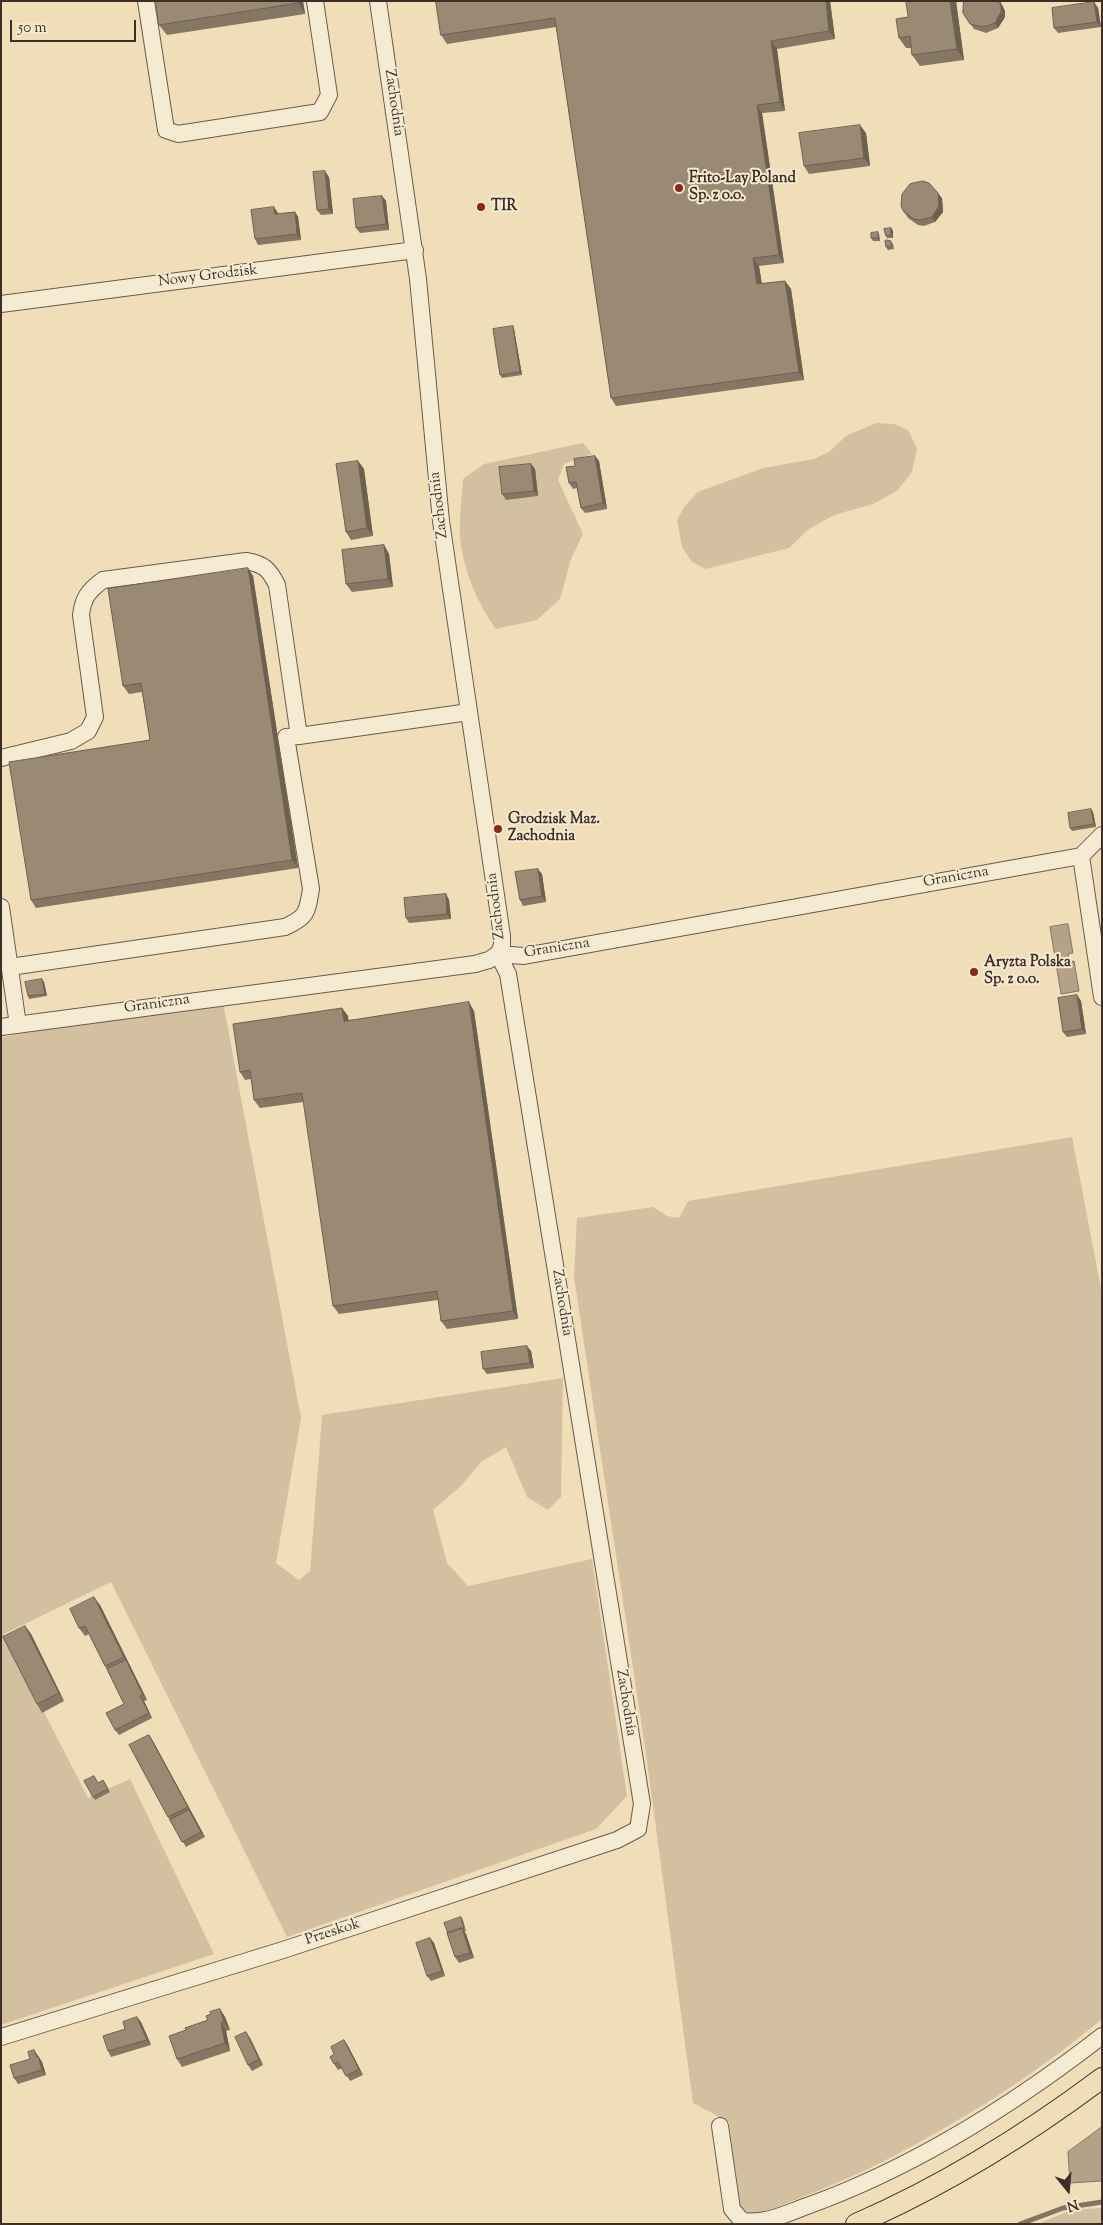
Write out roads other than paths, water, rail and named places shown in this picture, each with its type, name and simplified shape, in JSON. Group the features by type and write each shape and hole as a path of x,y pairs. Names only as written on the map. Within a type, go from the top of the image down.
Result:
{"main road":[{"path":"856,2224 936,2184 995,2150 1102,2078"}],"street":[{"path":"146,1 166,130 178,134 320,112 329,95 315,1"},
{"name":"Zachodnia","path":"378,1 415,250 441,521 502,936 502,946 498,954 508,974 642,1804"},
{"name":"Nowy Grodzisk","path":"1,304 415,250"},
{"path":"1,758 71,741 88,731 95,717 81,616 83,600 89,590 103,580 246,561 258,563 270,572 277,585 299,736"},
{"path":"10,967 284,927 300,920 308,908 311,889 286,737 469,712"},
{"path":"1102,835 1081,856 1102,997"},
{"name":"Graniczna","path":"1,1027 475,964 489,960 498,954 524,956 1081,856"},
{"path":"1,907 18,1025"},
{"name":"Przeskok","path":"1,2037 283,1950 617,1840 638,1829 642,1804"},
{"path":"720,2126 732,2209 742,2221 758,2223 825,2200 884,2173 941,2143 1031,2088 1102,2036"}],"waterway":[{"path":"1020,2224 1063,2208 1102,2202"}],"place":[{"name":"Frito-Lay Poland Sp. z o.o.","path":"679,188"},
{"name":"TIR","path":"481,207"},
{"name":"Grodzisk Maz. Zachodnia","path":"498,829"},
{"name":"Aryzta Polska Sp. z o.o.","path":"974,972"}]}
